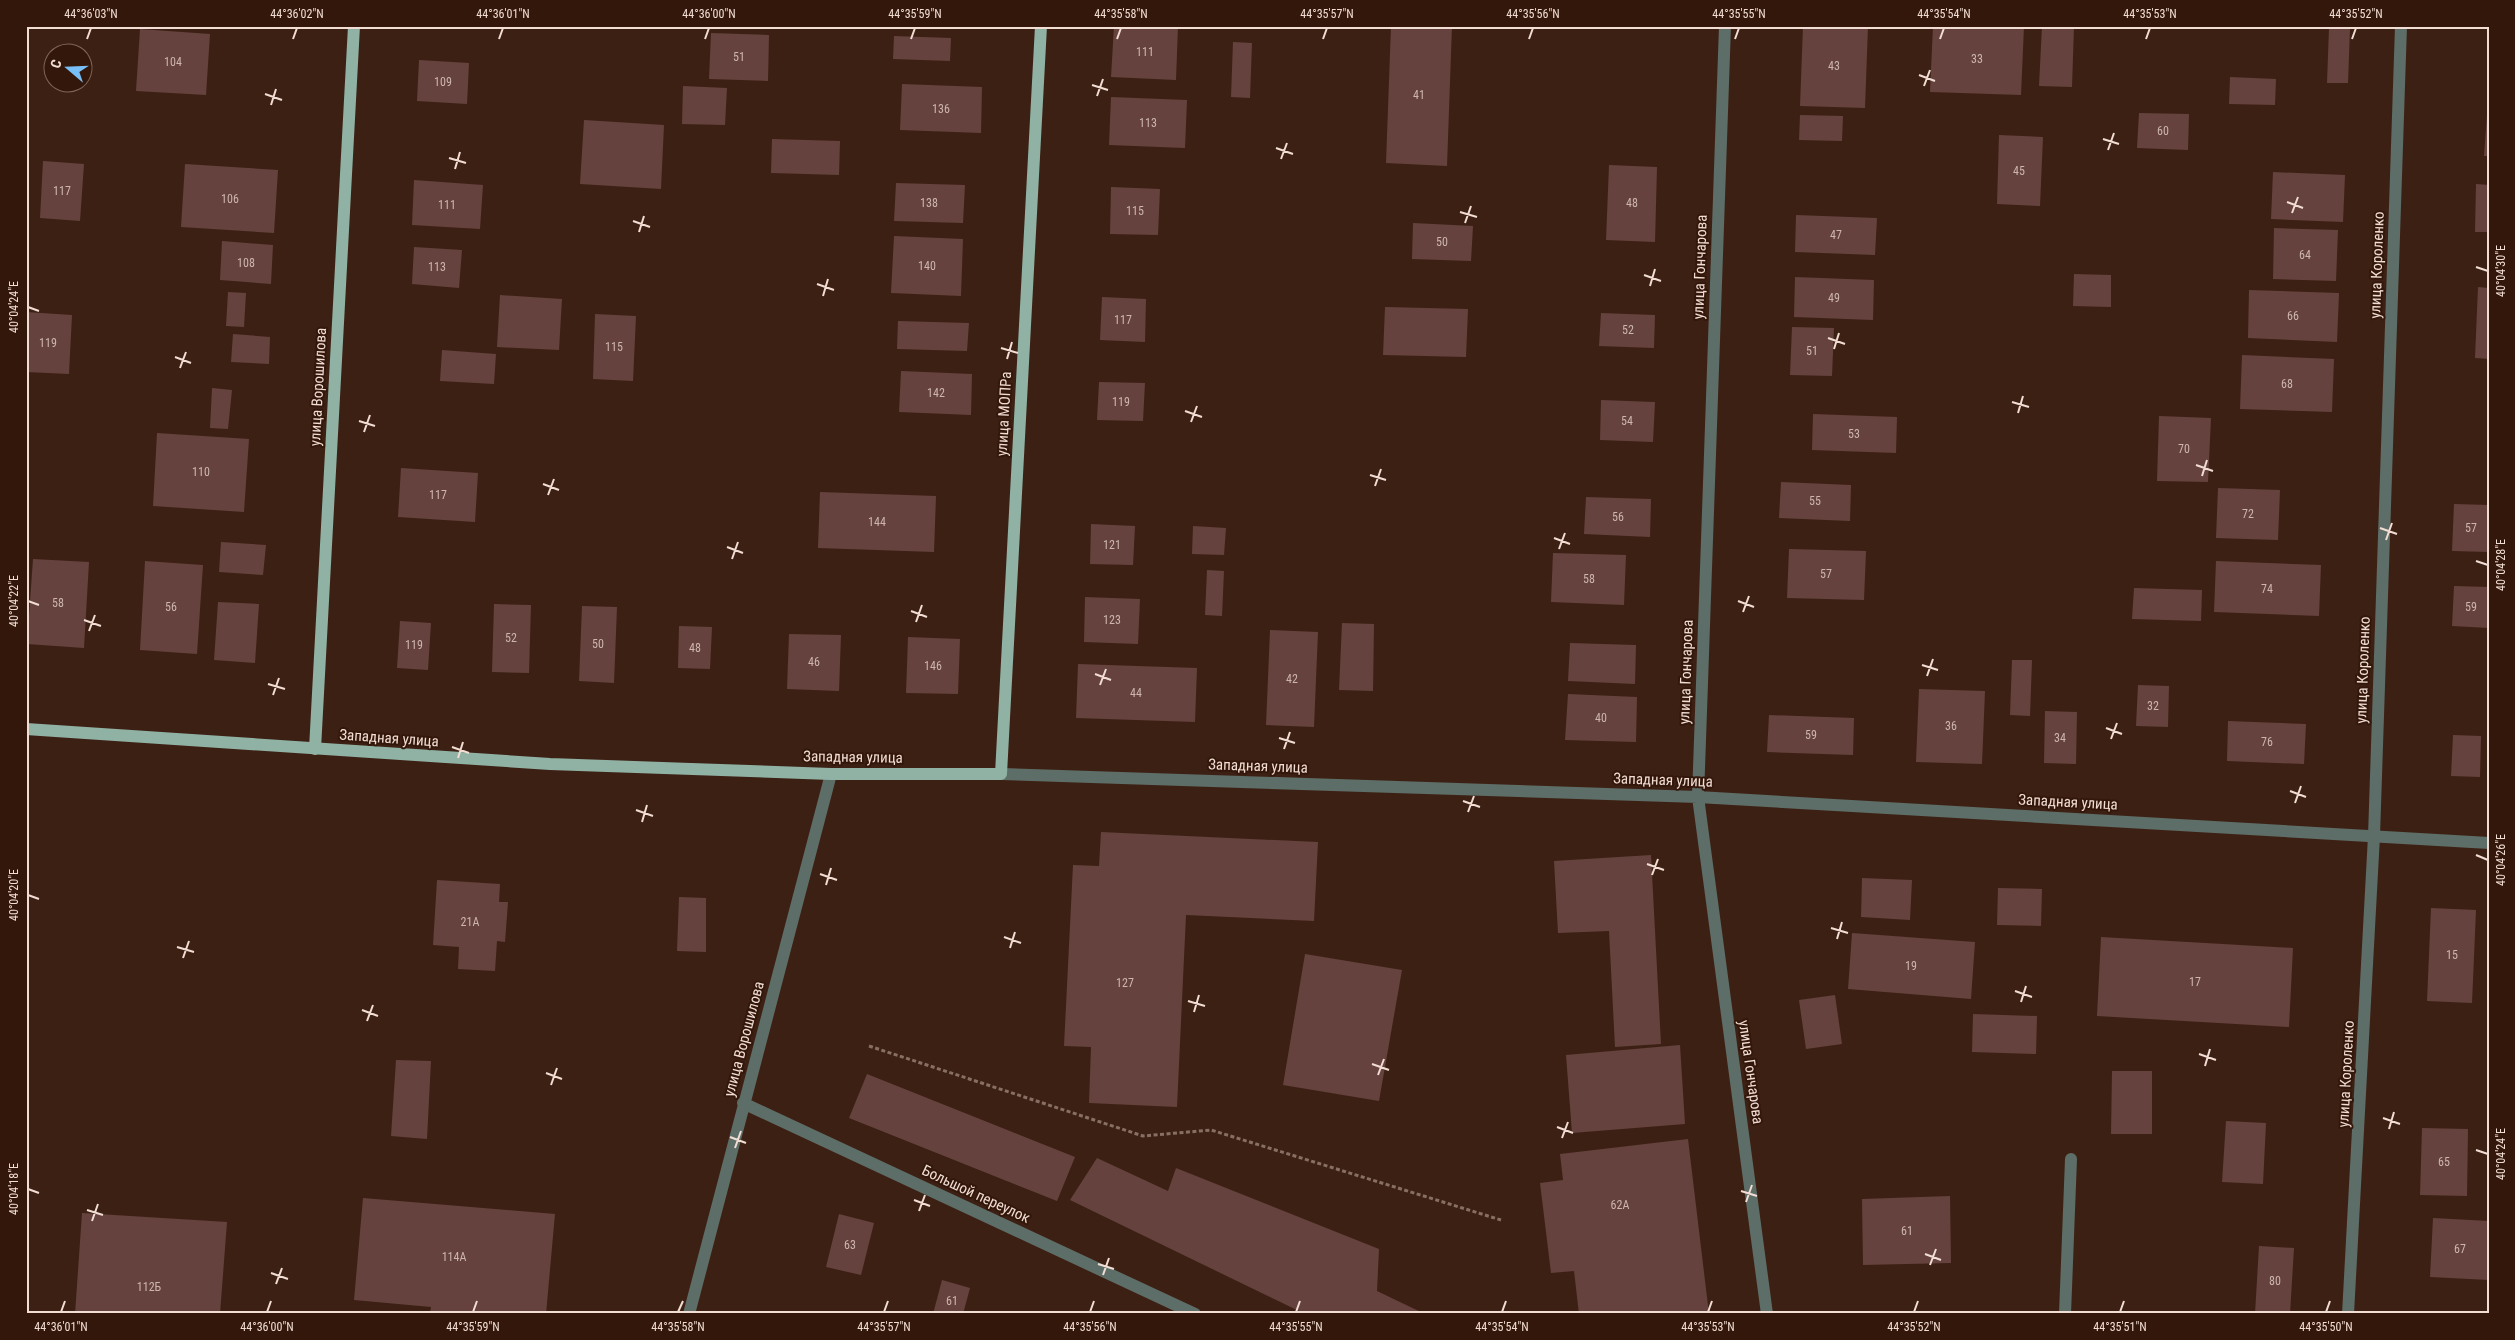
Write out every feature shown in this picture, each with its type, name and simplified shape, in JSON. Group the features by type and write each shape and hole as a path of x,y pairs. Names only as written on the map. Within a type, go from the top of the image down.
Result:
{"main road":[{"name":"улица Ворошилова","path":"315,749 354,26"},
{"name":"улица МОПРа","path":"1001,774 1040,26"},
{"name":"Западная улица","path":"26,729 550,764 831,774 1001,774"}],"street":[{"name":"улица Гончарова","path":"1724,26 1698,797 1767,1314"},
{"name":"улица Короленко","path":"2348,1314 2374,836 2401,26"},
{"name":"улица Ворошилова","path":"688,1314 831,774"},
{"name":"Западная улица","path":"1001,774 1698,797 2489,843"},
{"name":"Большой переулок","path":"744,1103 1195,1314"},
{"path":"2065,1314 2071,1159"}],"path":[{"path":"868,1046 1143,1136 1212,1130 1501,1220"}],"building":[{"path":"1114,26 1178,26 1176,80 1111,77"},
{"path":"1391,26 1452,26 1447,166 1386,163"},
{"path":"1803,26 1868,26 1865,108 1800,106"},
{"path":"1933,26 2024,26 2021,95 1930,92"},
{"path":"2042,26 2074,26 2072,87 2039,86"},
{"path":"2329,28 2350,29 2348,83 2327,83"},
{"path":"140,29 210,34 206,95 136,91"},
{"path":"711,33 769,35 768,81 709,79"},
{"path":"894,36 951,38 950,61 893,59"},
{"path":"1233,42 1252,43 1250,98 1231,97"},
{"path":"419,60 469,63 467,104 417,101"},
{"path":"2230,77 2276,79 2275,105 2229,104"},
{"path":"902,84 982,87 981,133 900,130"},
{"path":"683,86 727,88 725,125 682,124"},
{"path":"1111,97 1187,100 1185,148 1109,145"},
{"path":"2139,113 2189,114 2188,150 2137,148"},
{"path":"1800,115 1843,116 1842,141 1799,140"},
{"path":"2487,115 2489,115 2489,156 2484,156"},
{"path":"584,120 664,125 661,189 580,184"},
{"path":"1999,135 2043,137 2040,206 1997,204"},
{"path":"772,139 840,141 839,175 771,173"},
{"path":"43,161 84,164 80,221 40,218"},
{"path":"185,164 278,170 274,233 181,227"},
{"path":"1609,165 1657,167 1655,242 1606,240"},
{"path":"2273,172 2345,175 2343,222 2271,219"},
{"path":"414,180 483,185 480,229 412,225"},
{"path":"896,183 965,185 963,223 894,221"},
{"path":"2476,184 2489,185 2489,232 2475,232"},
{"path":"1111,187 1160,189 1158,235 1110,234"},
{"path":"1796,215 1877,218 1875,255 1795,252"},
{"path":"1413,223 1473,226 1471,261 1412,259"},
{"path":"2274,228 2338,230 2336,281 2273,279"},
{"path":"894,236 963,239 961,296 891,293"},
{"path":"222,241 273,245 271,284 220,280"},
{"path":"414,247 462,250 459,288 412,284"},
{"path":"2074,274 2111,275 2111,307 2073,306"},
{"path":"1795,277 1874,280 1873,320 1794,317"},
{"path":"2478,287 2489,288 2489,359 2475,358"},
{"path":"2249,290 2339,293 2337,342 2248,338"},
{"path":"228,292 246,293 244,327 226,326"},
{"path":"500,295 562,299 559,350 497,347"},
{"path":"1102,297 1146,299 1145,342 1100,340"},
{"path":"1385,307 1468,309 1466,357 1383,355"},
{"path":"26,312 72,315 69,374 26,372"},
{"path":"1601,313 1655,315 1654,348 1599,346"},
{"path":"595,314 636,316 633,381 593,379"},
{"path":"898,321 969,323 967,351 897,349"},
{"path":"1792,327 1834,328 1832,376 1790,375"},
{"path":"233,334 270,337 269,364 231,362"},
{"path":"442,350 496,354 494,384 440,381"},
{"path":"2242,355 2334,359 2332,412 2240,409"},
{"path":"901,371 972,374 971,415 899,412"},
{"path":"1099,382 1145,383 1143,421 1097,420"},
{"path":"212,388 232,390 228,429 210,428"},
{"path":"1601,400 1655,402 1653,442 1600,440"},
{"path":"1813,414 1897,417 1896,453 1812,450"},
{"path":"2159,416 2211,418 2208,482 2157,481"},
{"path":"157,433 249,439 244,512 153,506"},
{"path":"401,468 478,473 475,522 398,517"},
{"path":"1781,482 1851,485 1850,521 1779,518"},
{"path":"2218,488 2280,490 2278,540 2216,538"},
{"path":"820,492 936,496 934,552 818,548"},
{"path":"1586,497 1651,499 1650,537 1584,534"},
{"path":"2454,504 2489,505 2489,552 2452,551"},
{"path":"1091,524 1135,526 1133,565 1090,564"},
{"path":"1193,526 1226,528 1224,555 1192,554"},
{"path":"221,542 266,545 263,575 219,572"},
{"path":"1789,549 1866,551 1864,600 1787,598"},
{"path":"1553,553 1626,555 1624,605 1551,602"},
{"path":"33,559 89,562 84,648 27,644"},
{"path":"145,561 203,565 197,654 140,650"},
{"path":"2216,561 2321,565 2319,616 2214,612"},
{"path":"1207,570 1224,571 1222,616 1205,615"},
{"path":"2454,586 2489,587 2489,628 2452,626"},
{"path":"2134,588 2202,590 2201,621 2132,619"},
{"path":"1085,597 1140,599 1138,644 1084,642"},
{"path":"218,602 259,604 255,663 214,660"},
{"path":"494,604 531,605 529,673 492,672"},
{"path":"582,606 617,607 614,683 579,681"},
{"path":"400,621 431,623 428,670 397,668"},
{"path":"1342,623 1374,624 1373,691 1339,690"},
{"path":"679,626 712,627 710,669 678,668"},
{"path":"1270,630 1318,632 1314,727 1266,725"},
{"path":"789,634 841,635 839,691 787,689"},
{"path":"908,637 960,639 958,694 906,693"},
{"path":"1570,643 1636,645 1635,684 1568,681"},
{"path":"2012,660 2032,660 2030,716 2010,715"},
{"path":"1078,664 1197,668 1195,722 1076,718"},
{"path":"2138,685 2169,686 2168,727 2136,726"},
{"path":"1919,689 1985,691 1982,764 1916,762"},
{"path":"1568,694 1637,697 1636,742 1565,740"},
{"path":"2045,711 2077,712 2076,764 2044,763"},
{"path":"1769,715 1854,718 1853,755 1767,752"},
{"path":"2228,721 2306,724 2304,764 2227,761"},
{"path":"2453,735 2481,736 2480,777 2451,776"},
{"path":"1101,832 1318,842 1314,921 1186,915 1177,1107 1089,1103 1091,1047 1064,1046 1073,865 1099,866"},
{"path":"1651,855 1661,1044 1615,1047 1609,931 1558,933 1554,861"},
{"path":"1862,878 1912,880 1910,920 1861,917"},
{"path":"437,880 500,884 499,902 508,902 505,942 497,941 495,971 458,969 459,947 433,945"},
{"path":"1998,888 2042,889 2041,926 1997,925"},
{"path":"679,897 706,898 706,952 677,951"},
{"path":"2431,908 2476,910 2472,1003 2427,1001"},
{"path":"1852,933 1975,942 1971,999 1848,989"},
{"path":"2101,937 2293,948 2289,1027 2097,1016"},
{"path":"1305,954 1402,970 1379,1101 1283,1085"},
{"path":"1835,995 1842,1044 1806,1049 1799,1000"},
{"path":"1973,1014 2037,1016 2036,1054 1972,1052"},
{"path":"1680,1045 1685,1124 1572,1133 1566,1055"},
{"path":"396,1060 431,1061 427,1139 391,1136"},
{"path":"2112,1071 2152,1071 2152,1134 2111,1134"},
{"path":"867,1074 1075,1157 1057,1201 849,1118"},
{"path":"2226,1121 2266,1123 2263,1184 2222,1182"},
{"path":"2422,1128 2468,1129 2467,1196 2420,1195"},
{"path":"1688,1139 1709,1314 1579,1314 1574,1271 1551,1273 1540,1183 1563,1180 1560,1154"},
{"path":"1097,1158 1168,1191 1176,1168 1379,1249 1377,1291 1425,1314 1305,1314 1070,1200"},
{"path":"1950,1196 1951,1263 1863,1265 1862,1199"},
{"path":"363,1198 555,1214 546,1314 430,1314 431,1307 354,1300"},
{"path":"82,1213 227,1222 220,1314 75,1314"},
{"path":"839,1214 874,1223 861,1275 826,1267"},
{"path":"2433,1218 2489,1221 2489,1280 2430,1277"},
{"path":"2259,1246 2294,1248 2290,1314 2255,1314"},
{"path":"942,1280 970,1288 963,1314 933,1314"}]}
